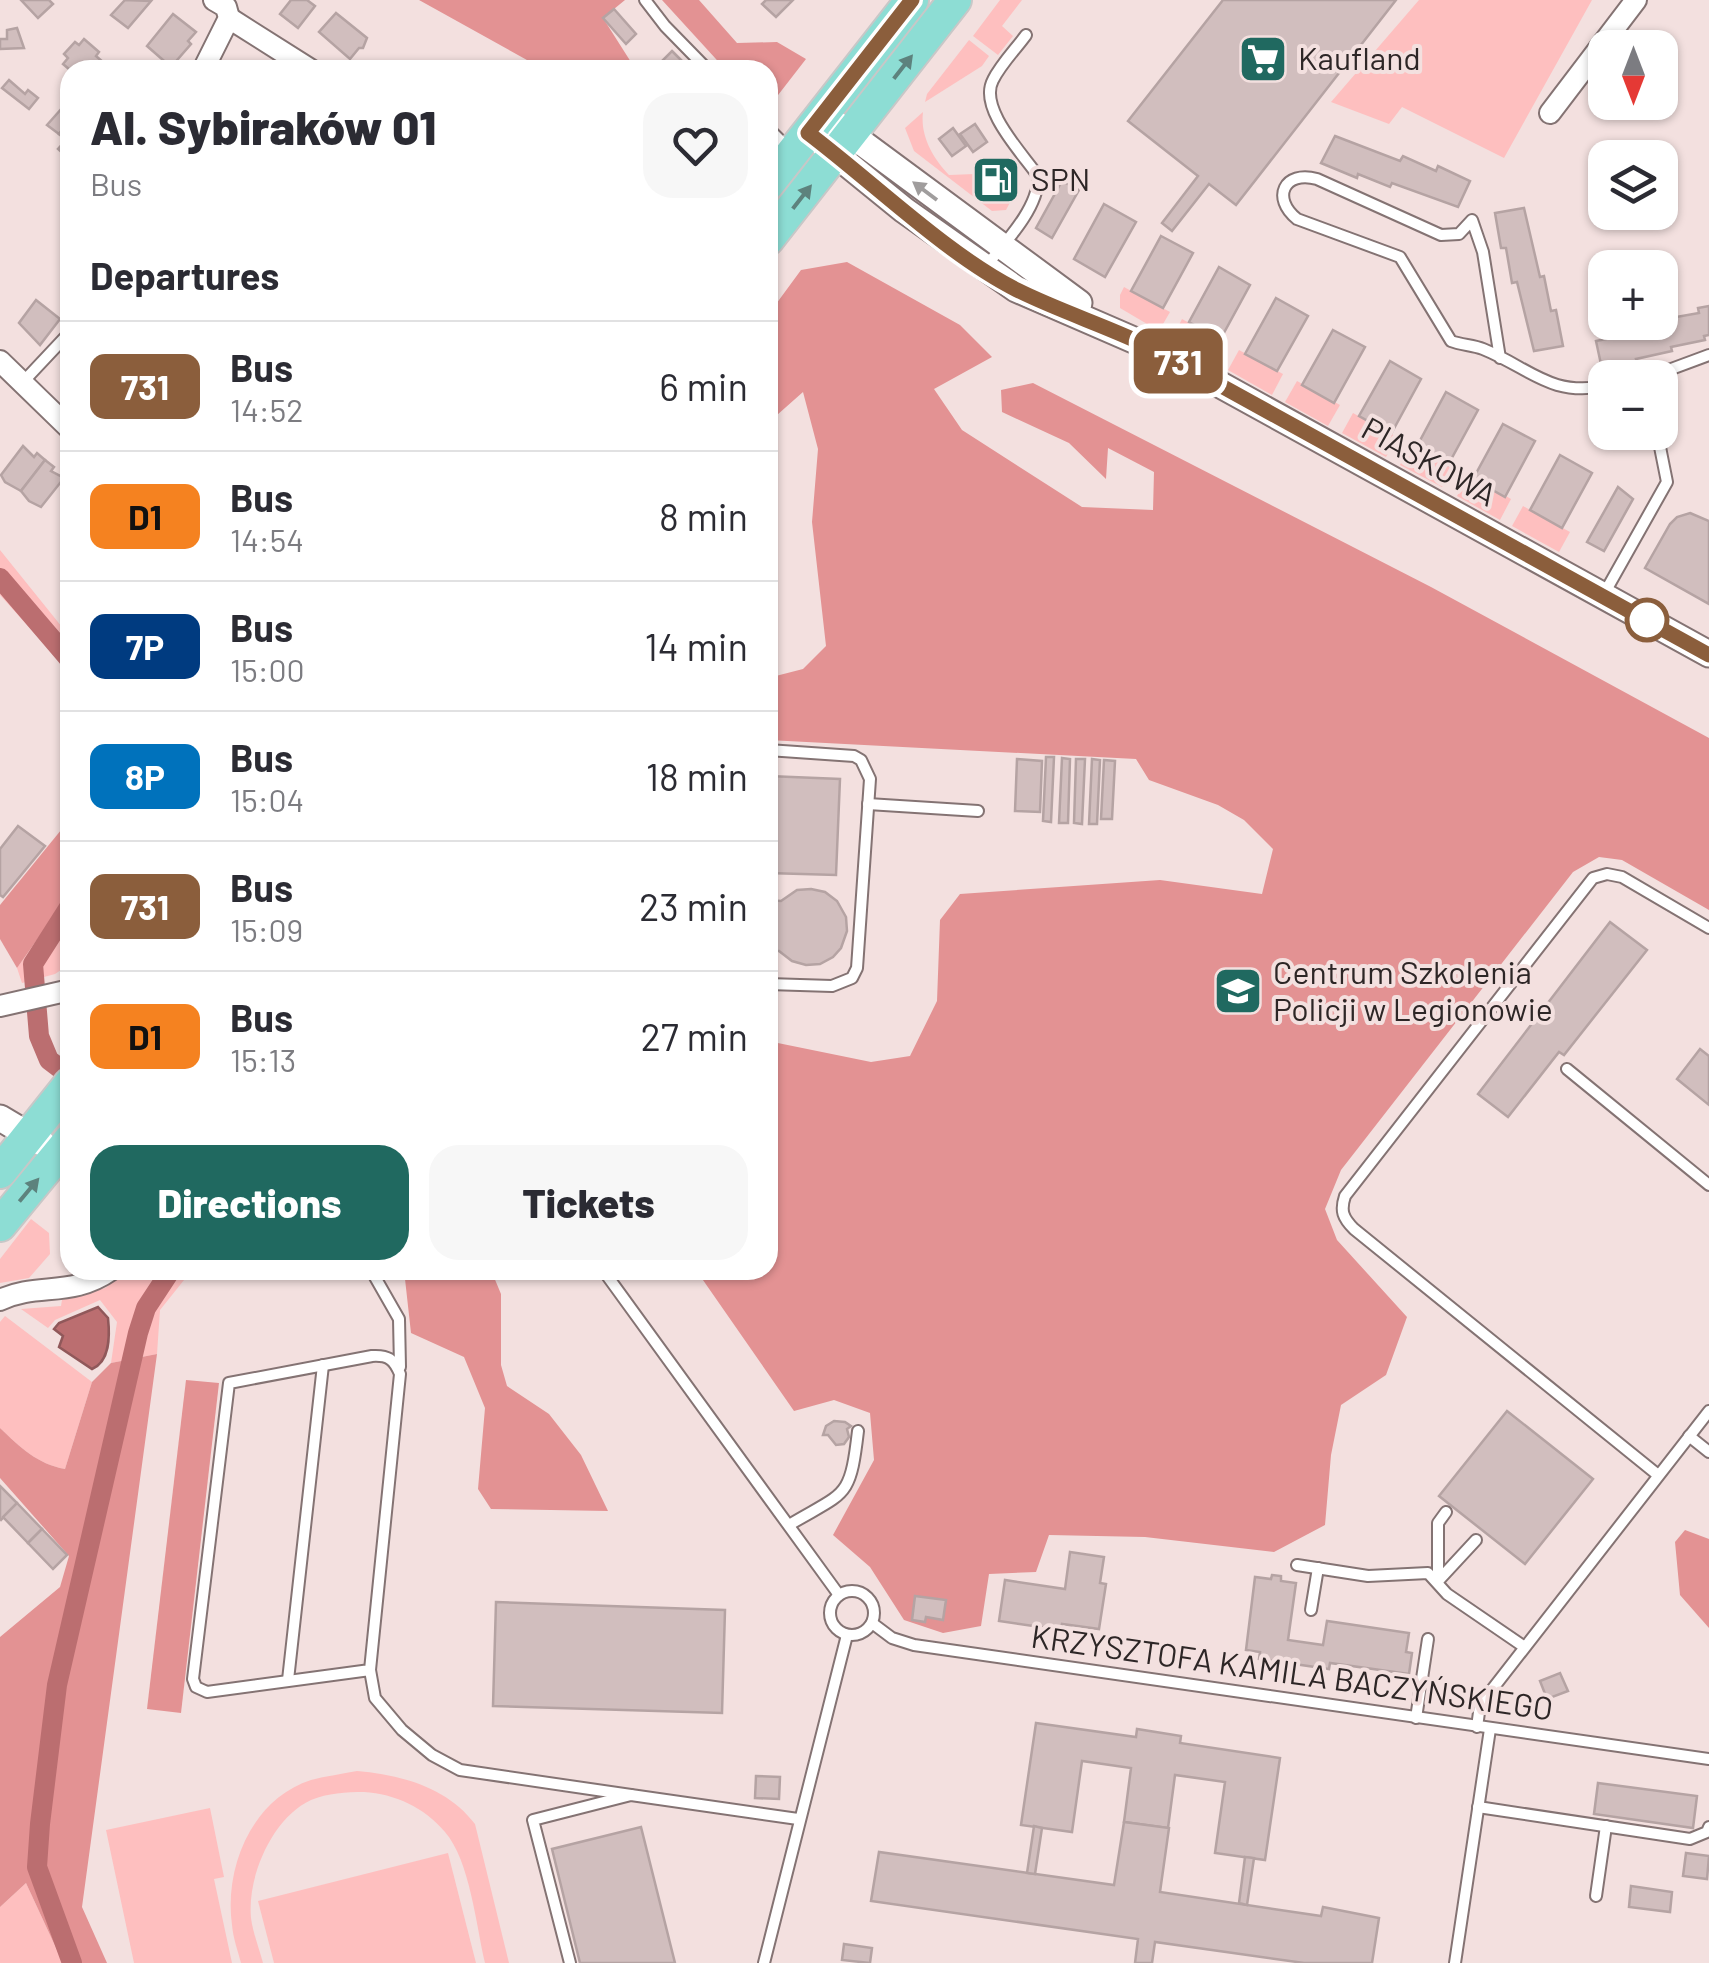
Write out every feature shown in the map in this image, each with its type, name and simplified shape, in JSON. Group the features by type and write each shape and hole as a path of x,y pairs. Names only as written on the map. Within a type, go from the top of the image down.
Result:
{"main road":[{"path":"778,171 912,0"},
{"path":"778,226 955,0"},
{"path":"0,1172 60,1097"},
{"path":"0,1225 60,1160"}],"street":[{"path":"214,0 226,8 230,18 295,60"},
{"path":"1550,113 1636,0"},
{"path":"208,60 230,18"},
{"name":"PIASKOWA","path":"808,133 843,144 904,210 1709,654"},
{"path":"0,361 60,419"},
{"path":"7,1006 60,993"},
{"path":"0,1118 60,1150"},
{"path":"0,1300 20,1293 76,1288 92,1280"}],"lane":[{"path":"646,0 698,60"},
{"path":"992,258 1022,220 1039,185 1038,176 995,115 988,97 993,78 1026,36"},
{"path":"778,129 808,133"},
{"path":"1500,358 1483,252 1472,220 1459,234 1441,235 1317,180 1304,176 1290,182 1283,197 1292,216 1394,253 1406,264 1448,338 1562,388 1588,390"},
{"path":"22,383 60,343"},
{"path":"1678,367 1709,356"},
{"path":"1603,595 1667,482 1661,450"},
{"path":"778,751 854,756 867,769 870,779 857,968 852,978 832,986 778,984"},
{"path":"868,804 978,810"},
{"path":"1658,1475 1354,1229 1344,1220 1342,1206 1345,1196 1593,878 1607,874 1622,877 1709,928"},
{"path":"1567,1069 1709,1186"},
{"path":"377,1280 398,1319 400,1374 370,1670 375,1698 402,1730 432,1755 460,1770 798,1819"},
{"path":"610,1280 838,1595"},
{"path":"370,1670 207,1692 196,1687 193,1679 229,1383 385,1356 394,1361 400,1374"},
{"path":"288,1680 323,1365"},
{"path":"1477,1727 1480,1705 1709,1411"},
{"path":"789,1525 840,1496 849,1485 858,1431"},
{"path":"1689,1436 1709,1452"},
{"path":"1438,1581 1438,1523 1446,1512"},
{"path":"1438,1581 1476,1540"},
{"path":"1298,1565 1368,1576 1428,1574 1447,1594 1524,1646"},
{"path":"1311,1610 1318,1568"},
{"path":"855,1591 869,1599 873,1606 872,1623 862,1634 847,1635 834,1628 830,1614 838,1595 855,1591"},
{"name":"KRZYSZTOFA KAMILA BACZYŃSKIEGO","path":"872,1623 892,1638 914,1645 1709,1759"},
{"path":"764,1963 847,1635"},
{"path":"1416,1718 1428,1639"},
{"path":"1455,1963 1490,1729"},
{"path":"570,1963 533,1820 631,1795"},
{"path":"1478,1807 1690,1839 1707,1832 1709,1827"},
{"path":"1596,1896 1606,1826"}],"shaded area":[{"path":"419,0 625,0 603,18 630,60 527,60"},
{"path":"662,0 699,0 737,43 777,42 806,59 778,95 778,60 717,60"},
{"path":"1000,0 1022,0 1002,26 1013,36 998,55 973,36"},
{"path":"1419,0 1592,0 1504,158 1402,107 1389,124 1331,102"},
{"path":"969,40 989,56 982,66 925,102 927,94"},
{"path":"923,112 929,146 949,175 975,174 976,179 982,179 981,174 990,173 991,184 1001,182 1000,172 1014,171 1020,184 1013,189 1015,193 1006,210 992,211 914,151 905,128"},
{"path":"847,262 960,325 992,357 934,389 962,430 1082,507 1153,510 1154,472 1108,448 1106,479 1069,443 1002,412 1001,390 1033,383 1431,587 1709,738 1709,910 1622,860 1599,857 1573,872 1341,1170 1325,1209 1337,1240 1407,1317 1386,1375 1341,1405 1331,1455 1325,1525 1274,1552 1145,1537 1049,1535 1036,1572 989,1574 981,1626 943,1633 904,1620 870,1567 833,1535 874,1460 870,1413 834,1400 794,1411 703,1280 778,1280 778,1043 871,1062 910,1056 937,1001 940,920 960,894 1160,880 1262,894 1273,849 1244,820 1218,805 1149,780 1136,759 778,741 778,675 803,669 826,646 812,522 818,449 803,392 778,414 778,301 801,270"},
{"path":"1124,287 1170,312 1159,331 1120,308"},
{"path":"1182,319 1226,343 1214,363 1172,339"},
{"path":"1239,350 1283,374 1272,395 1228,370"},
{"path":"1297,381 1340,405 1328,426 1285,402"},
{"path":"1353,413 1397,437 1386,457 1342,433"},
{"path":"1411,444 1454,468 1442,487 1400,465"},
{"path":"1468,474 1511,499 1500,520 1457,496"},
{"path":"1523,506 1570,532 1559,552 1512,526"},
{"path":"0,550 60,625 60,664 55,656 0,595"},
{"path":"60,831 60,907 17,968 0,939 0,905"},
{"path":"60,907 60,971 22,983 17,968"},
{"path":"31,1219 49,1233 50,1254 29,1278 0,1283 0,1259"},
{"path":"116,1280 184,1280 160,1310 157,1354 111,1363 117,1322 100,1300 55,1320 48,1328 21,1309 61,1306 62,1300 105,1288"},
{"path":"405,1280 495,1280 501,1294 501,1365 507,1386 549,1414 581,1455 608,1511 491,1509 478,1489 485,1408 464,1357 411,1333"},
{"path":"98,1307 108,1318 109,1340 106,1354 92,1369 59,1347 63,1336 54,1329 59,1323"},
{"path":"5,1316 92,1382 65,1469 37,1459 0,1428 0,1322"},
{"path":"157,1354 82,1907 107,1963 63,1963 26,1883 0,1907 0,1637 60,1587 69,1556 0,1478 0,1428 37,1459 65,1469 92,1382 111,1363"},
{"path":"186,1380 219,1383 181,1713 147,1709"},
{"path":"1685,1530 1709,1539 1709,1628 1680,1595 1675,1542"},
{"path":"357,1771 422,1785 451,1801 475,1824 509,1963 485,1963 461,1859 445,1832 408,1803 364,1792 337,1793 311,1800 274,1834 258,1867 251,1902 252,1924 263,1963 241,1963 231,1903 238,1859 246,1838 258,1819 290,1789 311,1780"},
{"path":"210,1808 224,1877 214,1879 232,1963 134,1963 106,1830"},
{"path":"448,1853 476,1963 274,1963 258,1901"},
{"path":"26,1883 63,1963 0,1963 0,1907"}],"building":[{"path":"21,0 49,0 53,4 38,18"},
{"path":"125,0 151,1 128,28 111,15"},
{"path":"291,0 307,0 315,6 298,28 280,14"},
{"path":"766,0 793,0 776,17 762,4"},
{"name":"Kaufland","path":"1223,0 1396,0 1236,205 1209,184 1172,231 1162,223 1198,176 1128,121"},
{"path":"614,9 636,34 626,44 603,18"},
{"path":"336,13 367,38 363,48 350,59 319,32"},
{"path":"173,14 196,32 177,60 163,60 147,46"},
{"path":"17,28 24,48 0,49 0,39 7,39 7,30"},
{"path":"84,39 99,52 96,56 101,60 66,60 64,54 75,42 79,45"},
{"path":"672,51 681,60 663,60"},
{"path":"9,80 25,94 28,90 38,98 29,109 2,88"},
{"path":"60,110 59,134 47,125"},
{"path":"975,124 987,142 973,152 960,134"},
{"path":"953,128 966,146 952,156 939,139"},
{"path":"1335,136 1400,161 1403,156 1436,171 1438,166 1470,181 1458,207 1392,183 1390,187 1358,174 1357,178 1321,163"},
{"path":"1062,181 1079,190 1052,238 1036,228"},
{"path":"1104,204 1136,222 1105,277 1074,259"},
{"path":"1524,208 1540,277 1544,276 1551,311 1556,310 1563,346 1534,351 1517,282 1512,283 1506,248 1501,248 1495,213"},
{"path":"1161,236 1193,253 1163,308 1131,291"},
{"path":"1219,267 1250,285 1220,340 1189,322"},
{"path":"1276,298 1308,316 1277,371 1245,354"},
{"path":"36,300 60,319 40,345 19,323"},
{"path":"1709,306 1709,335 1704,336 1705,340 1636,360 1600,360 1596,341 1678,340 1678,317 1699,313 1698,308"},
{"path":"1333,330 1365,347 1334,403 1302,385"},
{"path":"1390,361 1421,379 1391,434 1359,416"},
{"path":"1446,392 1478,410 1448,465 1416,448"},
{"path":"1503,424 1535,441 1505,497 1473,479"},
{"path":"23,446 34,457 37,453 45,460 21,491 1,475"},
{"path":"1560,455 1592,473 1562,528 1530,510"},
{"path":"45,460 54,467 51,471 60,476 60,483 41,507 21,491"},
{"path":"1618,487 1633,499 1604,551 1587,542"},
{"path":"1690,513 1709,521 1709,604 1645,568 1670,524"},
{"path":"1046,757 1054,757 1051,822 1043,821"},
{"path":"1062,758 1070,759 1068,823 1059,823"},
{"path":"1017,759 1042,761 1040,812 1015,811"},
{"path":"1076,759 1085,759 1082,824 1074,823"},
{"path":"1092,759 1100,760 1097,824 1089,824"},
{"path":"1104,760 1115,761 1112,819 1101,819"},
{"path":"778,776 840,779 836,875 778,873"},
{"path":"18,826 45,846 3,897 0,849"},
{"path":"797,890 825,892 837,901 846,917 847,931 841,948 820,964 792,961 778,951 778,901"},
{"path":"1610,922 1647,950 1564,1055 1559,1052 1508,1117 1478,1094"},
{"path":"1700,1049 1709,1056 1709,1105 1677,1079"},
{"path":"1507,1411 1593,1479 1525,1564 1439,1496"},
{"path":"834,1421 851,1426 844,1444 836,1445 828,1435 823,1435 826,1426"},
{"path":"0,1486 17,1503 1,1520 0,1519"},
{"path":"17,1503 42,1529 28,1543 3,1517"},
{"path":"42,1529 67,1555 53,1569 28,1543"},
{"path":"1070,1552 1104,1557 1100,1583 1106,1584 1099,1629 1062,1624 1061,1630 999,1621 1005,1580 1065,1589"},
{"path":"1272,1575 1296,1583 1288,1640 1323,1645 1327,1621 1409,1633 1409,1674 1330,1663 1329,1669 1259,1659 1260,1652 1246,1650 1255,1577 1271,1579"},
{"path":"915,1596 946,1600 943,1620 912,1620"},
{"path":"496,1602 725,1610 722,1713 493,1706"},
{"path":"1560,1673 1568,1691 1547,1699 1540,1681"},
{"path":"1036,1723 1136,1737 1137,1729 1181,1736 1180,1743 1280,1758 1265,1860 1215,1853 1225,1782 1175,1775 1168,1828 1124,1822 1131,1768 1082,1761 1072,1832 1021,1825"},
{"path":"756,1776 780,1777 779,1799 755,1798"},
{"path":"1598,1783 1697,1796 1693,1828 1594,1814"},
{"path":"1124,1822 1169,1828 1160,1892 1321,1916 1323,1907 1379,1918 1372,1963 1304,1963 1155,1942 1152,1963 1135,1963 1138,1939 871,1901 879,1852 1114,1885"},
{"path":"1034,1826 1042,1828 1035,1874 1027,1873"},
{"path":"641,1827 675,1963 580,1963 552,1849"},
{"path":"1686,1853 1709,1856 1707,1879 1683,1876"},
{"path":"1245,1857 1254,1858 1247,1905 1239,1903"},
{"path":"1631,1886 1672,1892 1670,1912 1629,1907"},
{"path":"844,1944 872,1948 870,1963 842,1960"}],"waterway":[{"path":"0,578 60,648"},
{"path":"60,922 33,964 39,1036 49,1060 60,1068"},
{"path":"72,1963 37,1867 57,1685 138,1333 146,1308 164,1280"}],"bus line":[{"name":"731","path":"912,0 808,133 904,210 1016,289 1158,351 1709,655"}],"place":[{"name":"Kaufland","path":"1263,59"},
{"name":"SPN","path":"996,180"},
{"name":"Centrum Szkolenia Policji w Legionowie","path":"1238,991"}]}
